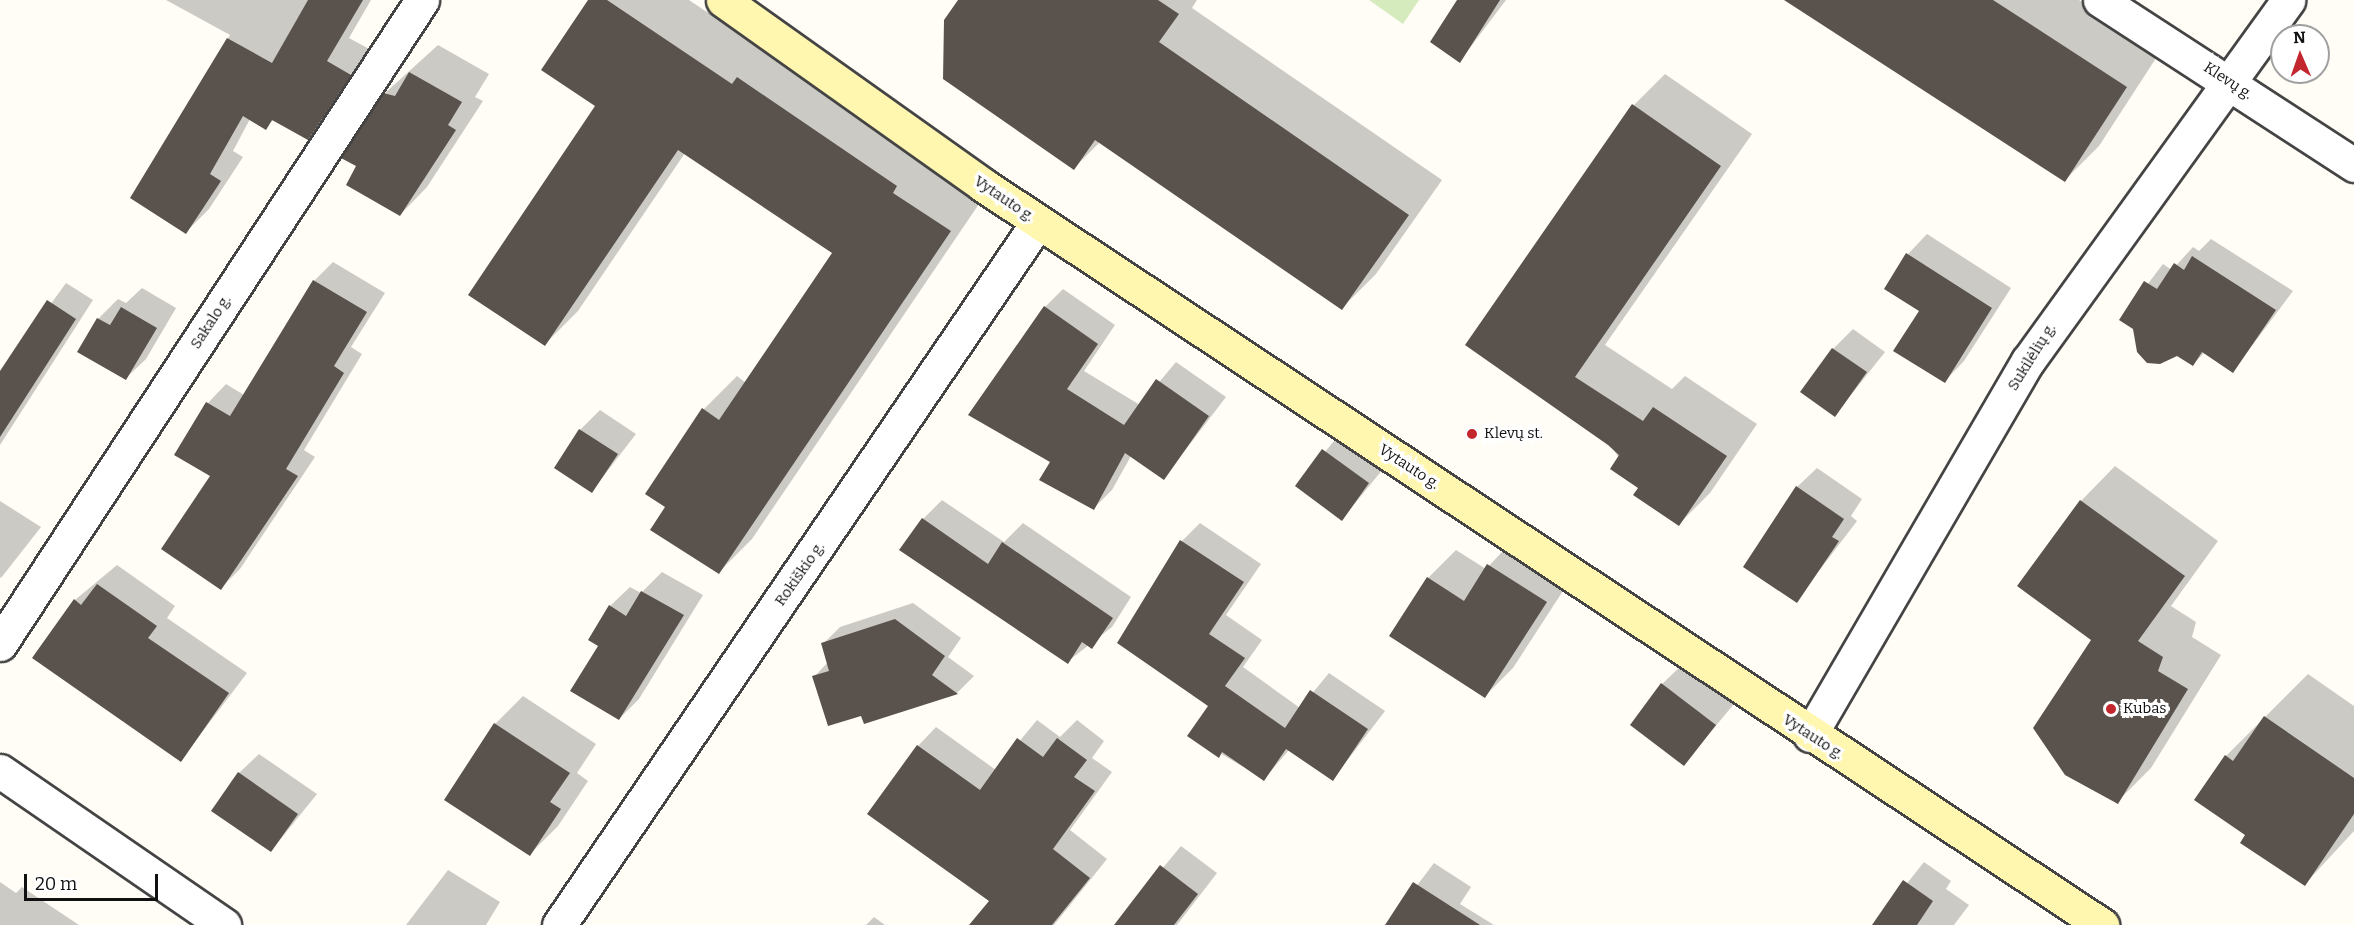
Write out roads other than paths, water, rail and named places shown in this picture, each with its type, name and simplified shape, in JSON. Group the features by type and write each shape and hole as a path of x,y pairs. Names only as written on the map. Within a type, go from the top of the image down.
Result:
{"main road":[{"name":"Vytauto g.","path":"723,0 1038,222 1809,735 2102,925"}],"street":[{"name":"Sakalo g.","path":"0,644 422,0"},
{"name":"Klevų g.","path":"2100,0 2231,82 2354,165"},
{"name":"Sukilėlių g.","path":"1809,735 2033,353 2231,82 2288,0"},
{"name":"Rokiškio g.","path":"559,925 1038,222"},
{"path":"0,771 224,925"}],"place":[{"name":"Klevų st.","path":"1472,434"},
{"name":"Kubas","path":"2111,709"}]}
